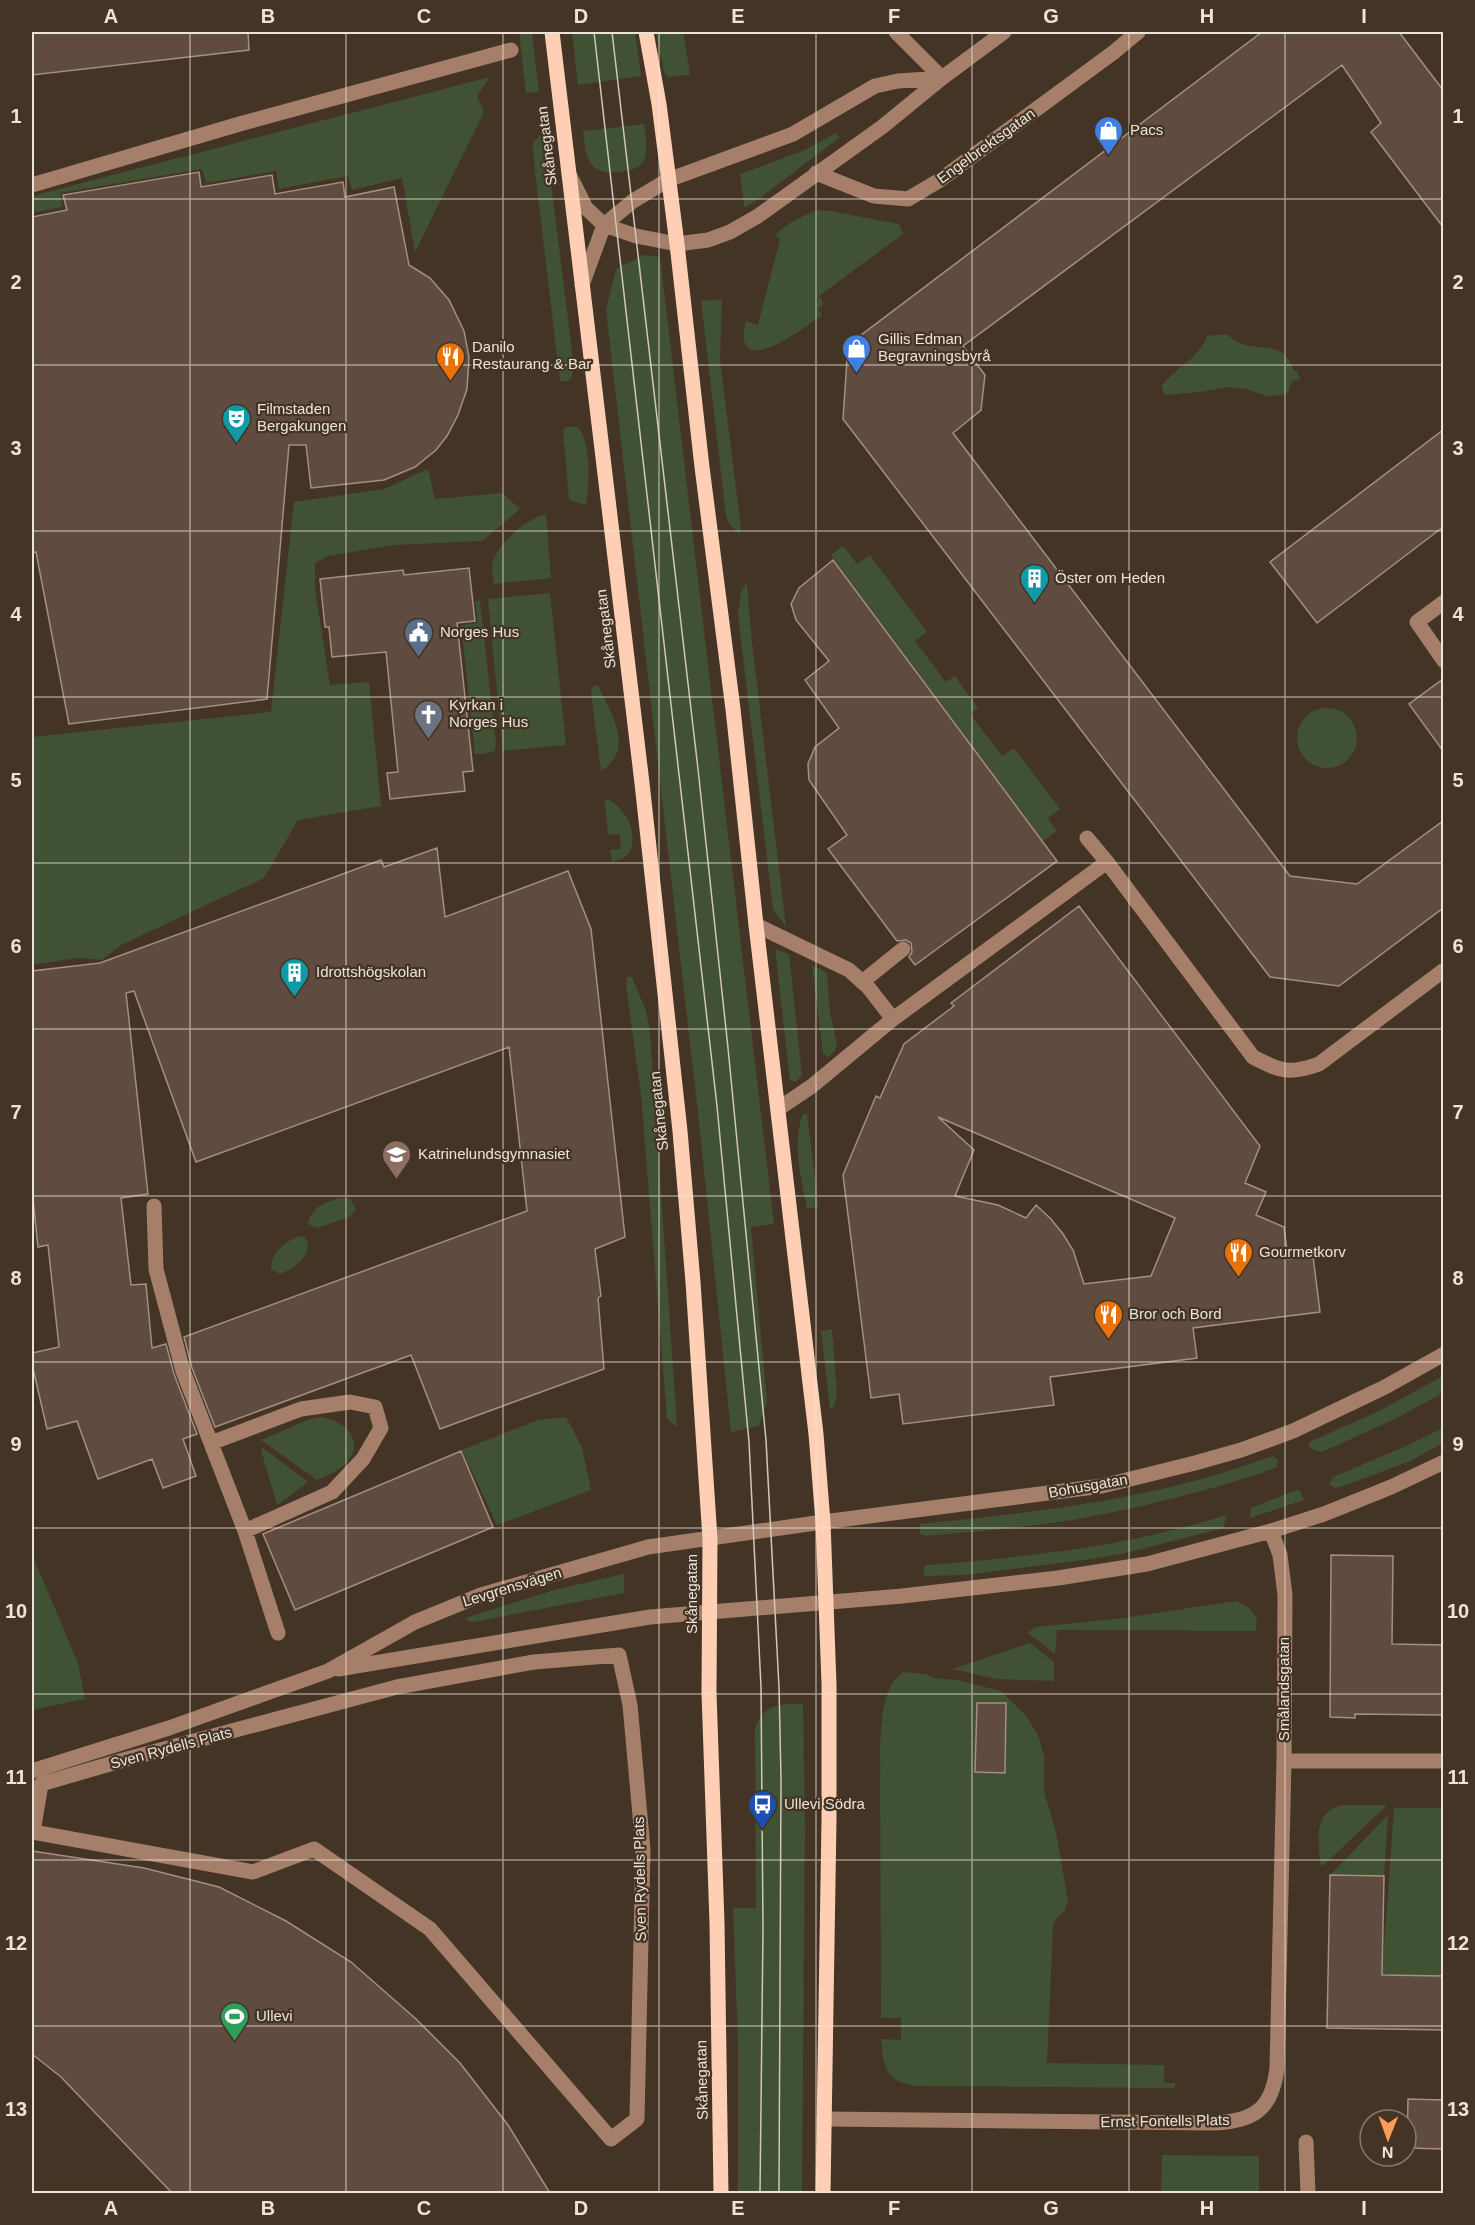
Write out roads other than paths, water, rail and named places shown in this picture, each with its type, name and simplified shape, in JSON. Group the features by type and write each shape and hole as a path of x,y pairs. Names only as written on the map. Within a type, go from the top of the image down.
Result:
{"main road":[{"name":"Skånegatan","path":"552,32 639,760 680,1131 698,1347 710,1539 709,1693 717,1935 721,2193"},
{"path":"646,32 659,104 677,244 816,1434 823,1522 829,1684 823,2193"}],"street":[{"path":"896,32 942,78"},
{"path":"568,172 586,207 604,225 636,236 677,244 708,240 730,232 758,216 882,127 1004,32"},
{"name":"Engelbrektsgatan","path":"816,173 874,196 908,199 953,171 1138,32"},
{"path":"32,185 243,123 511,50"},
{"path":"582,285 604,225 633,201 668,180 793,134 875,86 898,81 942,78"},
{"path":"1443,602 1417,622 1443,661"},
{"path":"1087,838 1253,1057 1277,1070 1303,1070 1319,1064 1443,970"},
{"path":"778,1109 812,1086 892,1019 1107,862"},
{"path":"756,926 849,970 862,982 892,1019"},
{"path":"862,982 903,949"},
{"path":"154,1206 156,1269 183,1371 245,1531 278,1633"},
{"name":"Bohusgatan","path":"710,1539 1102,1486 1195,1463 1241,1450 1293,1431 1385,1387 1443,1354"},
{"path":"211,1443 301,1409 350,1402 375,1407 381,1428 363,1459 332,1492 245,1531"},
{"path":"710,1611 826,1603 1058,1578 1147,1564 1271,1531 1352,1503 1443,1462"},
{"name":"Smålandsgatan","path":"1271,1531 1280,1555 1285,1595 1284,1761 1443,1761"},
{"name":"Levgrensvägen","path":"32,1771 169,1728 328,1671 415,1622 480,1595 648,1547 710,1539"},
{"name":"Levgrensvägen","path":"328,1671 619,1622 710,1611"},
{"name":"Sven Rydells Plats","path":"619,1655 630,1705 643,1849 637,2119 611,2139 430,1929 314,1849 253,1872 33,1832 40,1785 127,1759 397,1687 534,1662 619,1655"},
{"name":"Ernst Fontells Plats","path":"824,2119 1211,2122 1241,2120 1263,2107 1270,2097 1277,2068 1284,1761"},
{"path":"1306,2142 1308,2193"}],"tram line":[{"path":"594,32 717,1106 749,1442 761,1687 763,1929 760,2194"},
{"path":"612,32 698,769 766,1440 779,1687 781,1779 779,2194"}],"place":[{"name":"Pacs","path":"1109,156"},
{"name":"Gillis Edman Begravningsbyrå","path":"857,374"},
{"name":"Danilo Restaurang & Bar","path":"451,382"},
{"name":"Filmstaden Bergakungen","path":"236,444"},
{"name":"Öster om Heden","path":"1034,604"},
{"name":"Norges Hus","path":"419,658"},
{"name":"Kyrkan i Norges Hus","path":"428,740"},
{"name":"Idrottshögskolan","path":"295,998"},
{"name":"Katrinelundsgymnasiet","path":"397,1180"},
{"name":"Gourmetkorv","path":"1238,1278"},
{"name":"Bror och Bord","path":"1108,1340"},
{"name":"Ullevi Södra","path":"763,1830"},
{"name":"Ullevi","path":"235,2042"}]}
